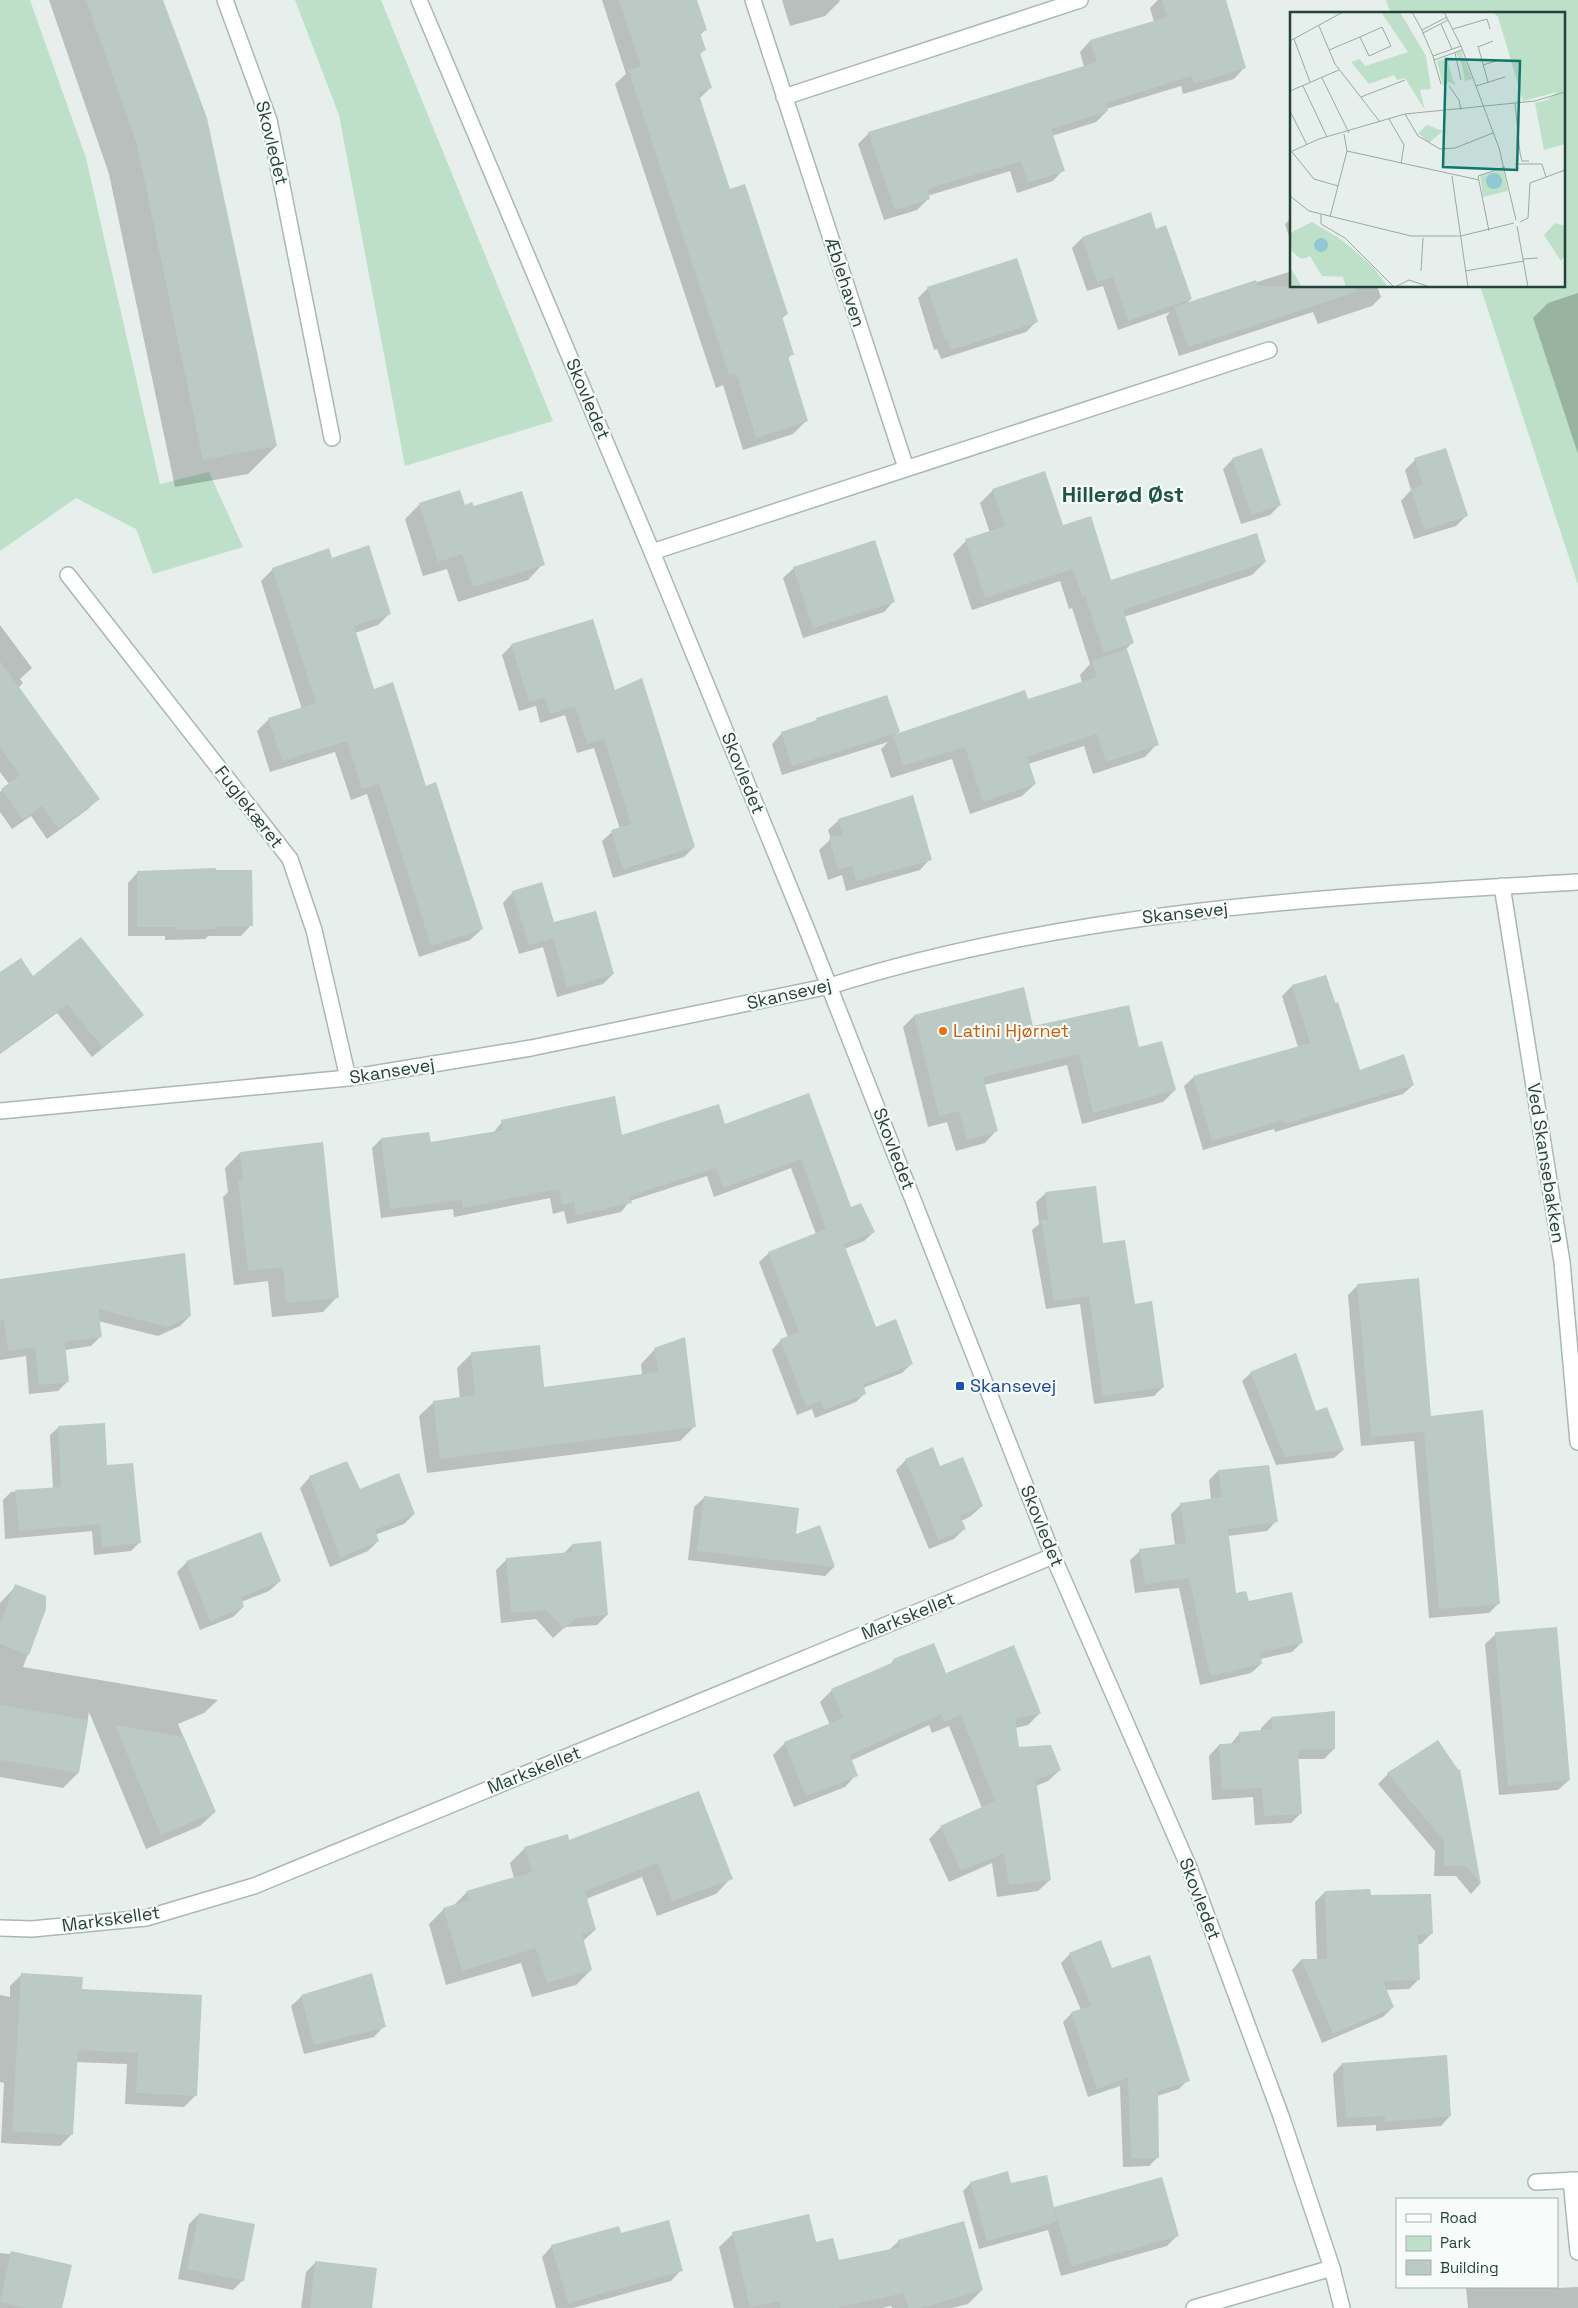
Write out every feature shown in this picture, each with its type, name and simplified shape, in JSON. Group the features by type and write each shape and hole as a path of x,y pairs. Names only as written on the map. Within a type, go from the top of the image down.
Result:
{"street":[{"name":"Skovledet","path":"225,0 269,120 332,438"},
{"name":"Skovledet","path":"419,0 652,552 830,986 1053,1556 1188,1866 1281,2116 1332,2268 1342,2308"},
{"name":"Æblehaven","path":"753,0 906,468"},
{"path":"784,97 1080,0"},
{"path":"652,552 1269,350"},
{"name":"Fuglekæret","path":"68,575 290,859 314,930 348,1078"},
{"name":"Skansevej","path":"0,1111 348,1078 531,1048 830,986 891,966 1027,936 1136,919 1292,901 1578,882"},
{"name":"Ved Skansebakken","path":"1502,886 1562,1262 1578,1442"},
{"name":"Markskellet","path":"0,1928 32,1929 146,1918 254,1886 1053,1556"},
{"path":"1536,2182 1574,2180 1578,2252"},
{"path":"1194,2308 1332,2268"}],"green space":[{"path":"0,0 30,0 86,158 160,484 209,472 243,547 153,574 136,529 76,498 0,551"},
{"path":"295,0 381,0 553,421 405,466 339,115"},
{"path":"1386,0 1578,0 1578,585 1481,288 1566,288 1566,12 1390,12"}],"building":[{"path":"86,0 163,0 207,118 277,446 203,460 137,145"},
{"path":"619,0 697,0 707,30 700,32 706,50 700,53 712,88 698,92 730,189 745,184 788,314 782,316 794,355 788,356 808,421 756,438 736,373 729,375 628,70 641,66"},
{"path":"1162,0 1226,0 1246,68 1194,84 1192,76 1105,103 1108,111 1051,129 1065,171 1028,183 1021,161 927,189 930,199 895,210 868,132 1097,62 1090,40 1167,17"},
{"path":"1151,212 1156,229 1166,225 1192,299 1128,321 1113,277 1097,282 1082,237"},
{"path":"1017,258 1038,322 951,350 947,339 945,340 927,287"},
{"path":"1256,280 1258,286 1355,288 1356,292 1188,347 1174,307"},
{"path":"1262,448 1281,505 1251,515 1232,458"},
{"path":"1446,448 1468,516 1424,530 1411,489 1423,485 1414,458"},
{"path":"1045,471 1063,525 1091,516 1111,580 1257,533 1266,562 1123,610 1134,643 1104,653 1085,596 1082,597 1073,569 985,598 965,539 1005,526 992,489"},
{"path":"460,490 465,505 472,502 474,506 522,491 545,565 473,587 462,554 438,562 419,503"},
{"path":"875,540 895,602 813,628 793,567"},
{"path":"369,545 391,614 354,626 374,689 393,682 426,786 436,782 483,929 431,946 379,784 362,789 347,741 282,761 268,718 316,703 272,568 329,548 332,558"},
{"path":"593,619 615,690 642,678 695,847 623,869 611,830 631,824 604,739 587,744 575,706 550,714 545,697 529,702 511,644"},
{"path":"1127,649 1159,745 1106,762 1097,734 1027,757 1036,784 983,802 965,747 903,766 893,735 1025,690 1028,699 1097,677 1092,661"},
{"path":"0,661 100,799 58,829 42,806 23,820 1,789 20,775 0,748"},
{"path":"887,695 900,732 792,766 781,732 817,720 816,718"},
{"path":"913,795 932,860 856,881 852,866 838,870 829,838 843,835 838,819"},
{"path":"216,868 216,870 252,870 253,926 216,926 216,929 175,930 175,927 137,927 137,871"},
{"path":"542,882 554,922 596,911 614,974 567,988 553,938 529,945 512,891"},
{"path":"81,937 144,1015 103,1048 67,1004 0,1053 0,972 21,958 33,976"},
{"path":"1326,975 1335,1003 1338,1002 1360,1070 1404,1054 1414,1085 1285,1124 1284,1120 1212,1141 1193,1076 1310,1043 1292,985"},
{"path":"1024,987 1033,1026 1129,1005 1139,1047 1162,1041 1176,1090 1093,1113 1079,1054 983,1077 998,1131 967,1140 959,1111 939,1116 914,1015"},
{"path":"809,1093 851,1207 861,1203 875,1232 844,1244 876,1327 896,1319 913,1364 863,1384 866,1394 824,1410 821,1401 806,1407 780,1339 799,1332 768,1252 826,1229 801,1159 723,1188 716,1168 630,1196 632,1203 576,1215 574,1202 562,1205 559,1189 463,1208 462,1200 390,1209 381,1138 429,1132 431,1142 503,1130 501,1120 615,1096 622,1135 719,1104 725,1124"},
{"path":"323,1142 339,1298 286,1303 283,1267 248,1271 238,1181 243,1180 240,1152"},
{"path":"1096,1186 1103,1243 1125,1240 1135,1304 1152,1301 1164,1387 1103,1396 1089,1296 1054,1301 1041,1220 1048,1219 1045,1192"},
{"path":"185,1253 191,1316 168,1327 98,1309 102,1337 65,1342 69,1382 39,1385 35,1347 8,1351 4,1320 0,1320 0,1279"},
{"path":"1419,1278 1431,1416 1483,1410 1500,1604 1439,1609 1424,1432 1371,1437 1357,1284"},
{"path":"685,1337 696,1427 440,1459 433,1401 475,1395 471,1352 540,1345 544,1387 658,1372 654,1348"},
{"path":"1296,1353 1316,1411 1327,1407 1344,1450 1285,1457 1250,1372"},
{"path":"105,1423 107,1465 133,1463 141,1543 102,1547 100,1524 19,1531 15,1490 61,1487 58,1426"},
{"path":"933,1447 940,1466 963,1457 983,1506 960,1516 966,1529 939,1540 905,1459"},
{"path":"347,1461 360,1489 399,1473 415,1514 375,1530 379,1541 340,1558 309,1476"},
{"path":"1269,1465 1278,1522 1228,1529 1236,1593 1246,1591 1249,1601 1292,1592 1303,1643 1260,1652 1262,1664 1210,1676 1189,1578 1145,1584 1139,1549 1186,1543 1180,1503 1222,1497 1218,1470"},
{"path":"704,1496 799,1508 796,1534 820,1525 835,1567 697,1551"},
{"path":"261,1532 281,1581 241,1597 244,1607 210,1621 186,1561"},
{"path":"601,1541 608,1615 576,1618 564,1629 546,1610 511,1613 506,1558 572,1552 572,1544"},
{"path":"15,1584 46,1596 46,1609 29,1655 0,1644 0,1625"},
{"path":"1557,1627 1570,1780 1508,1786 1495,1632"},
{"path":"934,1643 946,1673 1014,1645 1041,1713 1015,1719 1019,1747 1051,1745 1061,1770 1036,1780 1051,1880 1009,1885 1004,1853 961,1871 940,1826 995,1801 961,1715 944,1722 941,1714 850,1755 858,1776 806,1796 784,1742 843,1718 831,1689 894,1662 893,1659"},
{"path":"0,1705 88,1720 79,1773 0,1760"},
{"path":"1335,1711 1335,1749 1298,1750 1302,1814 1264,1816 1262,1788 1222,1790 1219,1744 1240,1743 1239,1732 1272,1729 1271,1717"},
{"path":"115,1725 184,1737 216,1812 161,1835"},
{"path":"1438,1740 1458,1770 1460,1769 1481,1884 1466,1866 1444,1866 1444,1841 1387,1773"},
{"path":"699,1791 733,1879 672,1901 658,1863 585,1891 596,1930 582,1934 592,1970 547,1983 536,1948 462,1971 443,1908 469,1900 466,1891 532,1872 524,1847 568,1834 569,1840"},
{"path":"1370,1889 1371,1895 1431,1894 1433,1934 1418,1935 1420,1980 1383,1981 1394,2007 1333,2034 1301,1959 1327,1959 1325,1891"},
{"path":"1101,1940 1112,1968 1150,1955 1190,2081 1158,2091 1159,2158 1131,2158 1128,2078 1097,2089 1071,2012 1091,2006 1069,1953"},
{"path":"21,1973 83,1977 82,1989 202,1995 197,2096 136,2093 138,2053 78,2050 73,2135 12,2131"},
{"path":"372,1973 386,2027 314,2045 301,1995"},
{"path":"1447,2055 1451,2116 1385,2122 1385,2116 1346,2118 1342,2063"},
{"path":"1008,2171 1011,2183 1047,2175 1057,2222 987,2241 970,2182"},
{"path":"1162,2177 1179,2236 1071,2266 1054,2207"},
{"path":"199,2213 255,2224 244,2281 187,2269"},
{"path":"809,2214 816,2242 833,2238 839,2260 900,2247 898,2240 964,2221 983,2290 921,2308 908,2308 904,2293 836,2308 781,2308 779,2301 750,2308 732,2232"},
{"path":"669,2220 683,2271 568,2303 551,2245 619,2226 621,2233"},
{"path":"11,2251 72,2265 62,2308 25,2308 0,2302"},
{"path":"315,2261 377,2268 372,2308 310,2308"}],"place":[{"name":"Latini Hjørnet","path":"943,1031"},
{"name":"Skansevej","path":"960,1386"}],"district":[{"name":"Hillerød Øst","path":"1123,494"}]}
